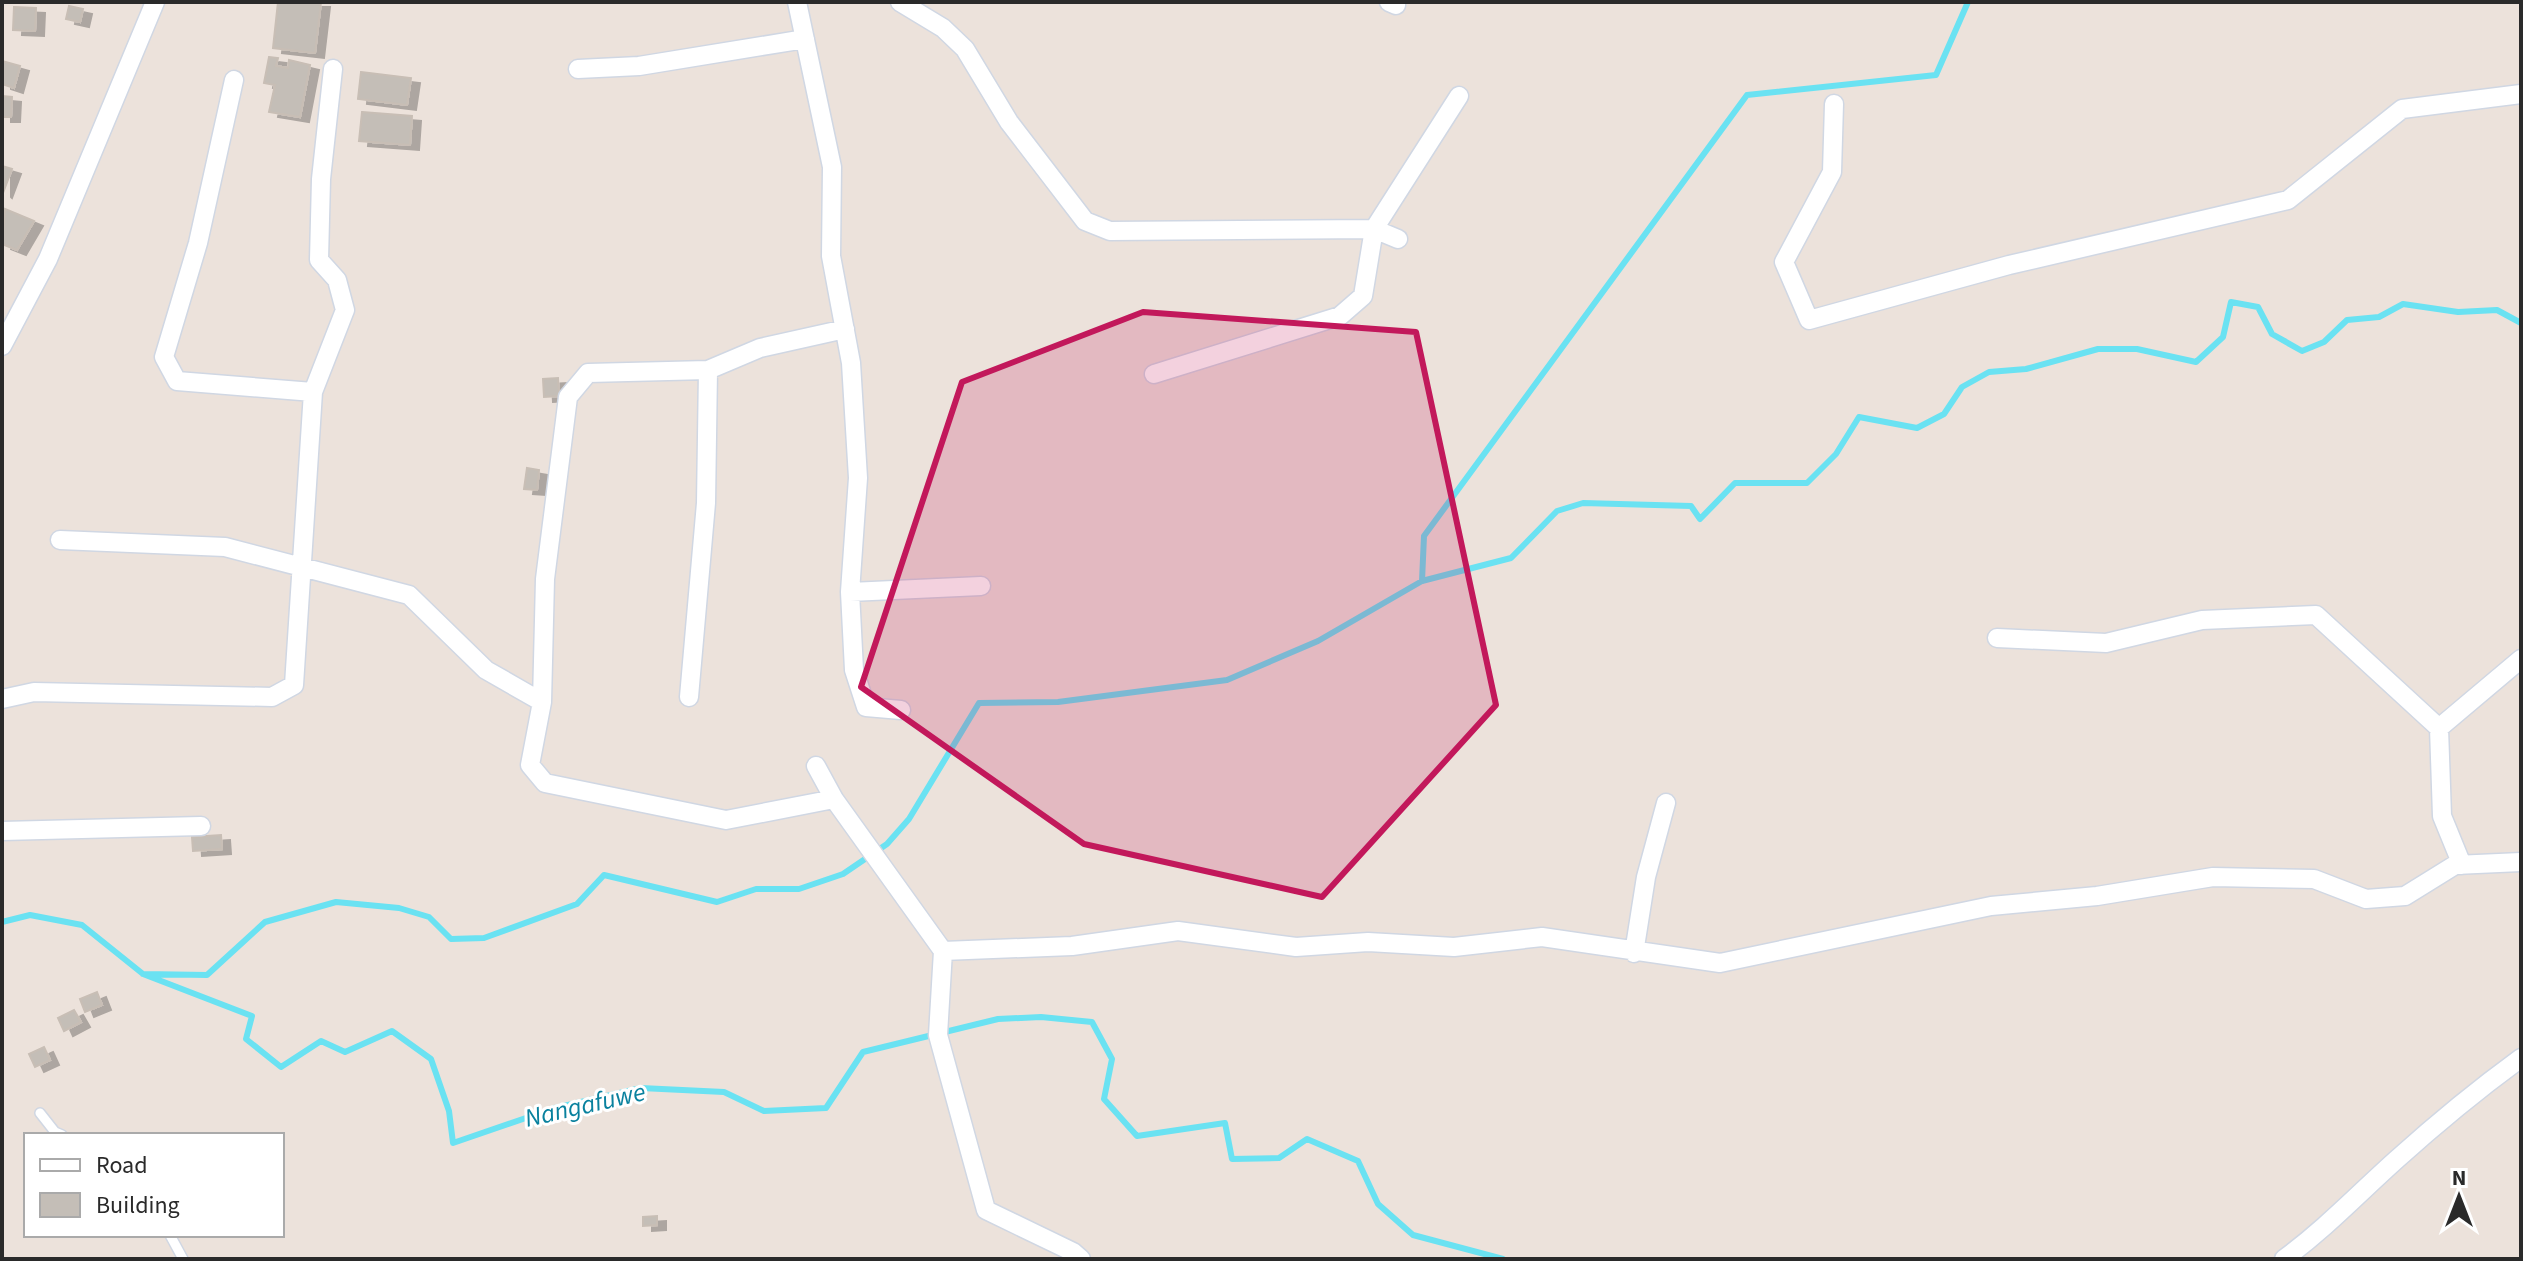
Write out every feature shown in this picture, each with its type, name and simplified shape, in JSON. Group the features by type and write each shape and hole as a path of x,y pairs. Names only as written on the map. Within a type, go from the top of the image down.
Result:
{"street":[{"path":"2,346 48,259 155,2"},
{"path":"797,2 832,167 831,256 851,363 858,478 850,592 854,670 866,707 901,710"},
{"path":"900,2 943,28 965,49 1009,122 1085,221 1110,231 1374,229 1398,239"},
{"path":"578,69 639,66 805,39"},
{"path":"2,699 34,692 272,697 294,685 304,568 313,392 345,310 337,280 319,260 321,179 333,69"},
{"path":"234,80 198,243 164,357 177,381 313,392"},
{"path":"1834,104 1832,172 1784,262 1809,320 2009,265 2288,200 2402,109 2521,94"},
{"path":"1154,374 1340,316 1363,296 1374,229 1459,96"},
{"path":"834,799 726,820 545,783 530,765 542,702 545,579 568,397 588,373 708,370 760,348 845,329"},
{"path":"689,697 706,503 708,370"},
{"path":"60,540 225,547 409,595 486,670 542,702"},
{"path":"850,592 981,586"},
{"path":"1997,638 2106,643 2202,620 2316,615 2439,728 2442,816 2462,865"},
{"path":"2439,728 2521,659"},
{"path":"816,766 834,799 943,951 938,1035 986,1210 1081,1259"},
{"path":"1634,953 1646,877 1666,803"},
{"path":"2,831 201,826"},
{"path":"943,951 1072,946 1178,931 1296,947 1368,942 1454,947 1542,937 1634,953 1720,963 1991,906 2097,896 2213,877 2314,879 2366,899 2405,896 2462,865 2521,862"},
{"path":"2284,1259 2329,1225 2393,1163 2472,1094 2521,1058"}],"lane":[{"path":"40,1113 57,1133"},
{"path":"171,1237 183,1259"}],"highlighted area":[{"path":"1143,312 1416,332 1496,705 1322,897 1084,844 861,687 962,382"}],"building":[{"path":"278,2 321,2 315,53 273,48"},
{"path":"69,6 83,9 80,22 66,19"},
{"path":"14,7 36,8 35,31 13,30"},
{"path":"269,57 278,58 276,66 288,68 289,60 310,65 300,117 269,112 275,85 264,83"},
{"path":"2,61 20,66 14,88 2,84"},
{"path":"361,72 411,78 407,105 358,99"},
{"path":"2,96 12,97 11,117 2,117"},
{"path":"362,112 412,116 410,145 359,141"},
{"path":"2,166 12,169 3,193 2,192"},
{"path":"5,209 34,221 17,250 2,244"},
{"path":"558,378 559,396 544,397 543,379"},
{"path":"527,468 539,470 537,490 524,489"},
{"path":"221,835 222,849 193,851 192,837"},
{"path":"97,992 102,1005 85,1012 80,999"},
{"path":"74,1010 81,1022 64,1031 58,1018"},
{"path":"44,1047 50,1060 35,1067 29,1054"},
{"path":"657,1216 657,1225 643,1226 643,1217"}],"waterway":[{"path":"1422,581 1424,536 1747,95 1936,75 1968,2"},
{"path":"143,974 207,975 265,922 336,902 399,908 429,917 451,939 484,938 577,904 604,875 717,902 756,889 799,889 843,874 887,844 909,819 979,703 1058,702 1227,680 1318,641 1422,581 1511,558 1557,511 1583,503 1691,506 1700,519 1735,483 1807,483 1836,454 1859,417 1917,428 1944,414 1962,387 1989,372 2026,369 2098,349 2137,349 2196,362 2223,337 2231,302 2258,307 2272,334 2302,351 2324,342 2347,320 2379,317 2403,304 2458,312 2497,310 2521,323"},
{"name":"Nangafuwe","path":"2,922 30,915 82,925 143,974 252,1016 246,1039 281,1067 321,1041 345,1052 392,1031 431,1059 449,1111 453,1143 555,1108 641,1088 724,1092 764,1111 826,1108 863,1052 998,1019 1041,1017 1092,1022 1112,1059 1104,1099 1137,1136 1225,1123 1232,1159 1279,1158 1307,1139 1358,1161 1378,1204 1413,1235 1503,1259"}]}
